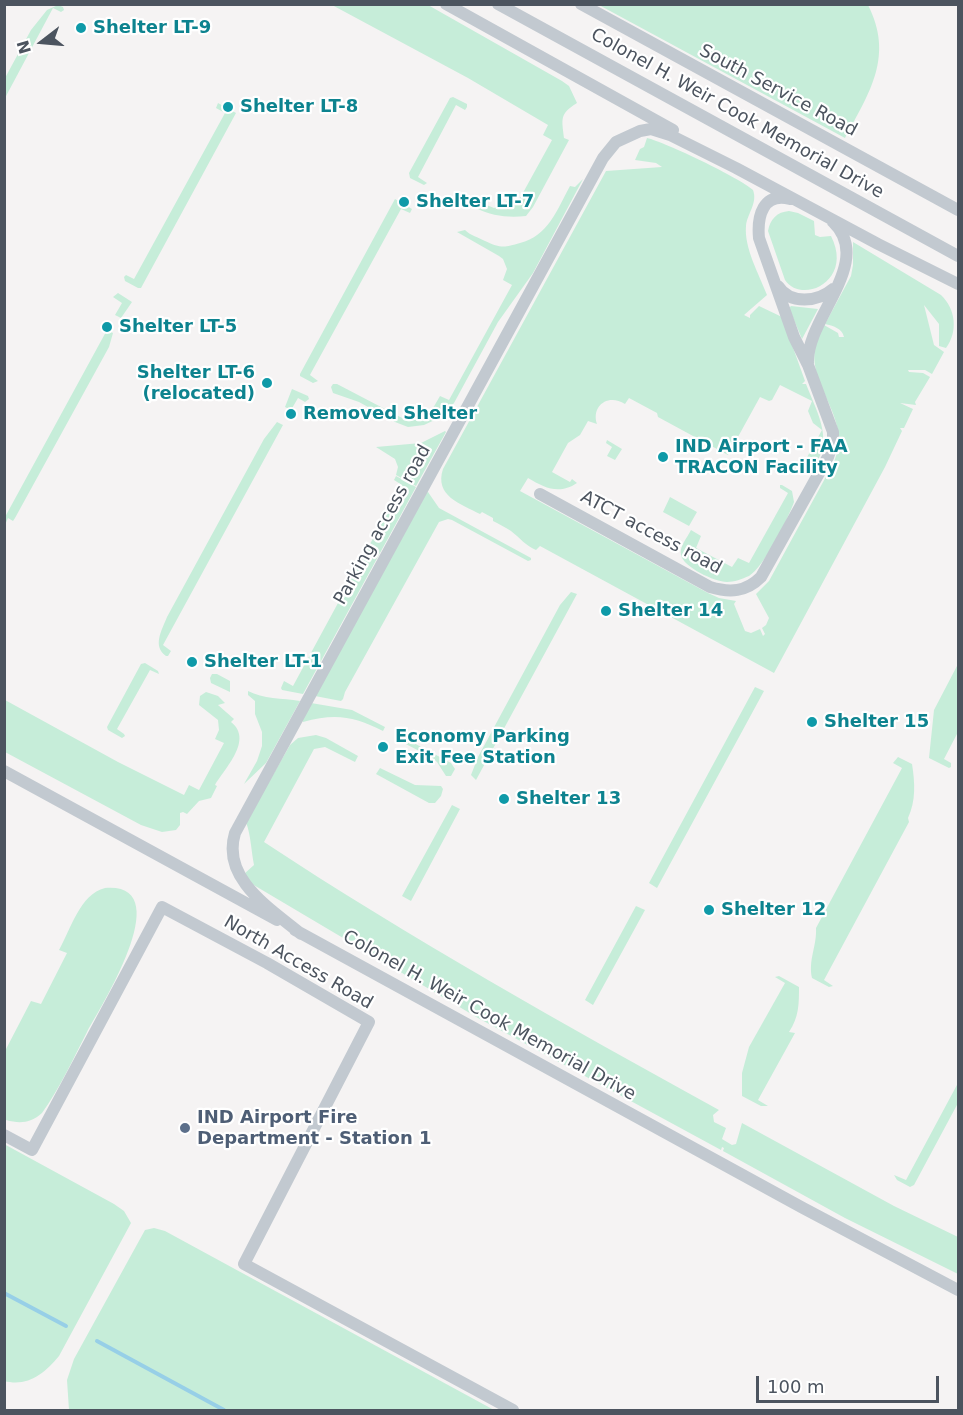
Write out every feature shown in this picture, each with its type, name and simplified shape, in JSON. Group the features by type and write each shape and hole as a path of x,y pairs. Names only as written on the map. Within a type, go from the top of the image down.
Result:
{"street":[{"path":"446,4 645,114 736,168 958,284"},
{"name":"Colonel H. Weir Cook Memorial Drive","path":"498,4 958,256"},
{"name":"South Service Road","path":"581,4 958,210"},
{"name":"Parking access road","path":"302,934 250,890 239,877 232,855 235,833 603,158 616,142 640,131 651,129 670,135 736,168"},
{"name":"ATCT access road","path":"540,494 710,587 727,591 749,587 762,578 828,458 833,442 832,432 808,365 794,337 759,238 759,222 766,203 782,196 797,200"},
{"name":"ATCT access road","path":"808,365 810,342 844,272 847,257 838,227 825,216"},
{"path":"773,277 784,294 795,299 823,296 838,283"},
{"name":"Colonel H. Weir Cook Memorial Drive","path":"4,771 762,1186 958,1290"},
{"name":"North Access Road","path":"4,1135 32,1150 162,907 267,963 369,1022 244,1264 513,1410"}],"green space":[{"path":"58,5 64,10 61,12 53,8 5,98 5,78 31,30 47,10"},
{"path":"332,5 428,5 569,86 577,103 567,110 563,118 564,138 569,140 526,216 494,215 476,208 474,200 494,208 505,203 511,196 519,200 552,140 543,135 548,125 468,78"},
{"path":"599,5 868,5 876,23 879,41 876,73 863,105 845,138"},
{"path":"453,97 467,104 467,107 465,110 456,105 418,177 427,183 424,185 410,178 409,173 450,98"},
{"path":"218,103 236,113 141,288 138,288 125,281 124,277 126,275 134,279 225,113 216,108"},
{"path":"647,138 702,161 753,190 754,199 746,226 747,243 767,295 744,315 750,318 759,306 782,317 805,381 802,384 806,384 819,418 822,429 823,439 822,450 810,471 798,473 791,470 793,466 800,470 822,430 813,423 808,411 812,401 780,385 772,400 760,397 728,455 658,417 657,413 629,398 625,404 613,400 602,403 599,407 596,412 597,424 588,421 580,435 568,443 552,472 570,482 572,479 577,483 564,489 552,489 528,478 520,491 708,593 736,601 734,604 745,631 751,633 760,629 763,636 765,634 762,628 769,618 756,594 769,581 834,462 838,446 838,432 818,376 815,348 824,325 838,333 839,337 844,337 839,329 825,324 851,276 853,242 941,295 950,307 954,321 950,342 946,348 939,346 939,324 924,305 934,345 944,352 932,374 925,370 908,370 930,377 915,402 916,405 900,403 913,409 904,428 900,428 902,431 885,467 774,673 540,546 536,550 532,548 511,531 493,521 493,518 482,512 480,514 451,498 442,486 443,469 606,171 662,167 656,163 635,160"},
{"path":"583,179 533,273 498,322 454,403 441,417 424,425 408,427 359,402 333,393 331,387 337,384 404,419 415,420 429,415 440,396 449,400 512,285 503,280 507,269 503,259 457,232 465,230 498,246 515,245 530,240 551,221 570,186 575,187"},
{"path":"395,199 412,209 410,213 401,209 311,373 310,375 318,381 313,383 300,374"},
{"path":"789,211 814,221 815,235 831,236 836,252 836,265 831,276 823,284 813,289 803,290 793,287 785,280 768,231 775,217"},
{"path":"118,293 132,302 121,318 115,315 122,303 113,297"},
{"path":"791,306 818,309 802,339 789,308"},
{"path":"107,330 113,333 109,347 15,518 13,521 8,518 5,525 5,517"},
{"path":"292,389 308,396 309,399 305,402 298,398 291,410 285,407"},
{"path":"277,422 283,425 163,645 171,651 166,656 159,643 167,617 264,439"},
{"path":"445,431 416,486 396,475 398,467 395,459 376,447 421,443"},
{"path":"607,440 622,449 615,460 607,456 612,447 606,443"},
{"path":"396,476 416,487 303,694 282,690 284,681 293,686 402,485 394,480"},
{"path":"780,485 792,491 794,502 781,531 762,563 749,576 727,582 722,581 700,573 683,560 681,549 691,530 701,536 696,548 732,567 738,558 749,563 788,493 780,488"},
{"path":"428,492 439,508 531,560 528,561 452,520 439,522 343,699 341,701 315,696 425,493"},
{"path":"670,497 697,512 689,526 663,512"},
{"path":"571,592 577,594 476,780 471,775 478,757 560,605"},
{"path":"145,663 159,674 150,670 117,729 124,734 122,738 108,730 107,727 141,664"},
{"path":"958,664 958,732 944,759 951,763 949,768 929,758 934,710"},
{"path":"212,674 217,674 230,681 230,692 211,683"},
{"path":"755,687 764,691 657,888 649,883"},
{"path":"248,691 266,697 300,701 266,763 244,784 257,761 262,746 262,732 255,714 255,701 248,695"},
{"path":"206,692 218,696 225,703 218,705 234,719 231,722 237,729 238,746 215,785 217,786 211,798 199,801 187,814 180,813 180,825 176,830 162,832 141,825 5,752 5,700 184,795 189,785 199,790 224,743 215,739 219,730 218,720 199,705 200,696"},
{"path":"311,703 352,710 385,727 383,731 353,719 335,717 303,722"},
{"path":"316,735 358,756 355,762 325,747 314,749 264,842 432,947 719,1110 713,1115 714,1122 726,1128 722,1139 732,1145 736,1144 742,1123 894,1206 958,1237 958,1274 845,1218 723,1151 724,1148 722,1147 721,1150 478,1018 252,884 244,874 254,865 246,822 290,745 298,738"},
{"path":"399,735 451,763 455,769 451,776 446,776 431,757 396,739"},
{"path":"898,757 912,764 914,792 909,822 824,980 833,986 829,987 812,978 811,965 816,928 902,768 893,763"},
{"path":"380,768 415,785 441,786 443,789 441,796 435,803 429,803 376,774"},
{"path":"452,805 460,809 411,901 402,896"},
{"path":"105,888 126,891 136,905 136,925 129,949 106,999 42,1113 25,1122 6,1120 5,1051 31,1001 41,1004 67,953 59,950 77,913 89,897"},
{"path":"636,906 645,910 593,1005 585,1000"},
{"path":"779,976 799,987 797,1016 789,1032 795,1033 758,1100 768,1106 761,1106 742,1096 742,1073 749,1047 785,983 775,977"},
{"path":"958,1083 958,1103 914,1185 910,1187 897,1180 894,1175 906,1180"},
{"path":"4,1144 114,1204 124,1211 131,1223 59,1356 35,1378 21,1382 4,1381"},
{"path":"154,1228 165,1231 494,1410 69,1410 67,1380 74,1359 145,1230"}],"waterway":[{"path":"4,1293 66,1326"},
{"path":"97,1341 224,1410"}],"place":[{"name":"Shelter LT-9","path":"81,28"},
{"name":"Shelter LT-8","path":"228,107"},
{"name":"Shelter LT-7","path":"404,202"},
{"name":"Shelter LT-5","path":"107,327"},
{"name":"Shelter LT-6 (relocated)","path":"267,383"},
{"name":"Removed Shelter","path":"291,414"},
{"name":"IND Airport - FAA TRACON Facility","path":"663,457"},
{"name":"Shelter 14","path":"606,611"},
{"name":"Shelter LT-1","path":"192,662"},
{"name":"Shelter 15","path":"812,722"},
{"name":"Economy Parking Exit Fee Station","path":"383,747"},
{"name":"Shelter 13","path":"504,799"},
{"name":"Shelter 12","path":"709,910"},
{"name":"IND Airport Fire Department - Station 1","path":"185,1128"}]}
